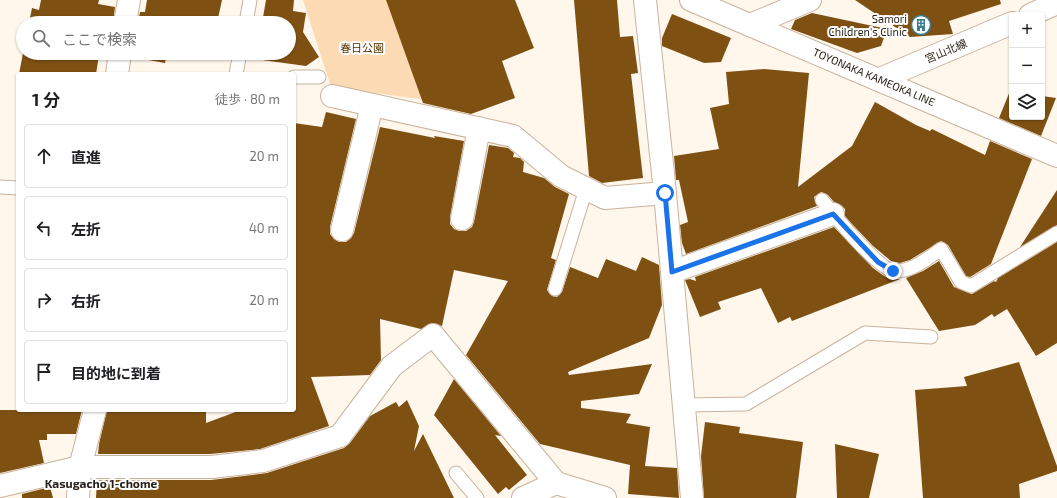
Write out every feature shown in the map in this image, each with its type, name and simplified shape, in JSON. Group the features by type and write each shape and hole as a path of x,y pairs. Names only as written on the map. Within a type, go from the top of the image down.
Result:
{"street":[{"path":"126,16 129,0"},
{"path":"645,0 665,193 692,498"},
{"name":"TOYONAKA KAMEOKA LINE","path":"691,0 880,79 1057,156"},
{"path":"750,25 810,0"},
{"path":"1037,12 1057,3"},
{"name":"宮山北線","path":"880,79 1009,24"},
{"path":"117,72 119,60"},
{"path":"332,96 513,136 561,176 605,198 665,193"},
{"path":"342,230 372,105"},
{"path":"462,219 479,128"},
{"path":"672,272 827,207"},
{"path":"0,486 80,467 211,467 255,462 340,436 392,366 433,335 556,483 605,498"},
{"path":"78,498 80,467 94,412"},
{"path":"523,498 556,483"}],"lane":[{"path":"247,16 250,0"},
{"path":"236,72 239,60"},
{"path":"296,77 319,77"},
{"path":"0,187 16,188"},
{"path":"555,289 586,189"},
{"path":"827,207 878,262 893,271 910,269 942,249 961,282 971,286 1057,233"},
{"path":"684,405 746,404 865,333 931,337"},
{"path":"456,473 477,498"}],"green space":[{"name":"春日公園","path":"303,0 390,0 426,100 331,87"}],"building":[{"path":"41,0 99,0 98,4 115,7 114,16 30,16 32,8 39,10"},
{"path":"147,0 222,0 219,16 139,16 140,12 145,12"},
{"path":"266,0 294,0 293,11 306,13 303,32 319,57 306,66 262,60 296,60 296,16 263,16"},
{"path":"386,0 515,0 534,48 502,61 515,98 471,114 423,103"},
{"path":"574,0 617,0 620,37 633,36 638,73 631,74 643,178 602,183 589,176"},
{"name":"Samori Children's Clinic","path":"855,0 1000,0 1001,4 949,21 953,34 910,37"},
{"path":"812,13 887,29 881,46 857,53 791,29 795,20"},
{"path":"672,14 731,38 721,62 704,63 662,46 662,38"},
{"path":"22,60 98,60 96,72 19,72"},
{"path":"148,60 166,60 165,63"},
{"path":"764,69 809,73 798,187 852,146 875,102 916,125 930,131 932,129 985,155 990,141 1032,159 991,264 970,277 966,276 948,245 941,241 910,260 900,263 891,261 873,246 851,223 845,216 845,209 841,205 834,202 828,195 821,192 814,197 817,206 686,254 682,243 680,225 688,222 679,180 676,180 674,156 719,149 710,108 729,104 726,72"},
{"path":"1009,93 1009,120 1045,120 1045,96 1056,98 1041,136 999,118"},
{"path":"326,112 356,119 330,227 330,234 339,242 346,242 354,233 380,127 435,138 434,136 464,141 450,217 450,224 454,229 459,231 466,231 472,227 474,222 489,145 508,148 514,153 513,157 520,158 524,162 523,172 544,178 555,187 569,194 551,258 556,260 547,290 552,296 557,297 562,292 570,267 598,278 606,259 636,271 642,257 659,265 662,305 649,338 568,372 569,375 652,364 639,394 581,401 581,408 631,414 626,423 650,427 645,466 677,468 679,498 628,494 630,465 540,444 466,355 508,281 454,270 442,326 432,323 421,329 380,319 381,360 370,375 311,377 329,426 260,449 210,454 98,454 107,412 206,412 206,423 236,412 296,412 296,123 322,127"},
{"path":"1057,190 1057,225 1020,247"},
{"path":"834,227 873,268 891,279 900,279 792,321 790,317 778,323 761,288 718,302 721,309 700,317 685,280 690,279 696,281 695,277"},
{"path":"1057,242 1057,343 1036,356 1007,309 994,317 992,314 975,325 939,331 906,278 923,271 939,261 954,287 972,294 994,281 996,282 998,278"},
{"path":"1019,362 1057,466 1057,471 1019,484 1020,498 923,498 915,390 967,386 964,377"},
{"path":"454,379 501,436 495,435 527,475 509,490 506,487 498,494 434,415"},
{"path":"407,400 419,426 414,451 423,434 454,498 96,498 97,480 211,480 267,473 344,448 350,443 370,416 396,402 399,407"},
{"path":"0,410 16,410 16,412 82,412 76,434 47,434 47,440 39,440 44,463 0,473"},
{"path":"705,422 740,427 739,433 803,442 796,498 704,498 701,456"},
{"path":"835,444 879,454 869,498 837,498"},
{"path":"50,487 53,498 22,498 22,494"}],"place":[{"name":"Samori Children's Clinic","path":"921,25"}],"district":[{"name":"Kasugacho 1-chome","path":"101,484"}],"route":[{"path":"665,193 672,272 833,214 878,262 893,271"}]}
